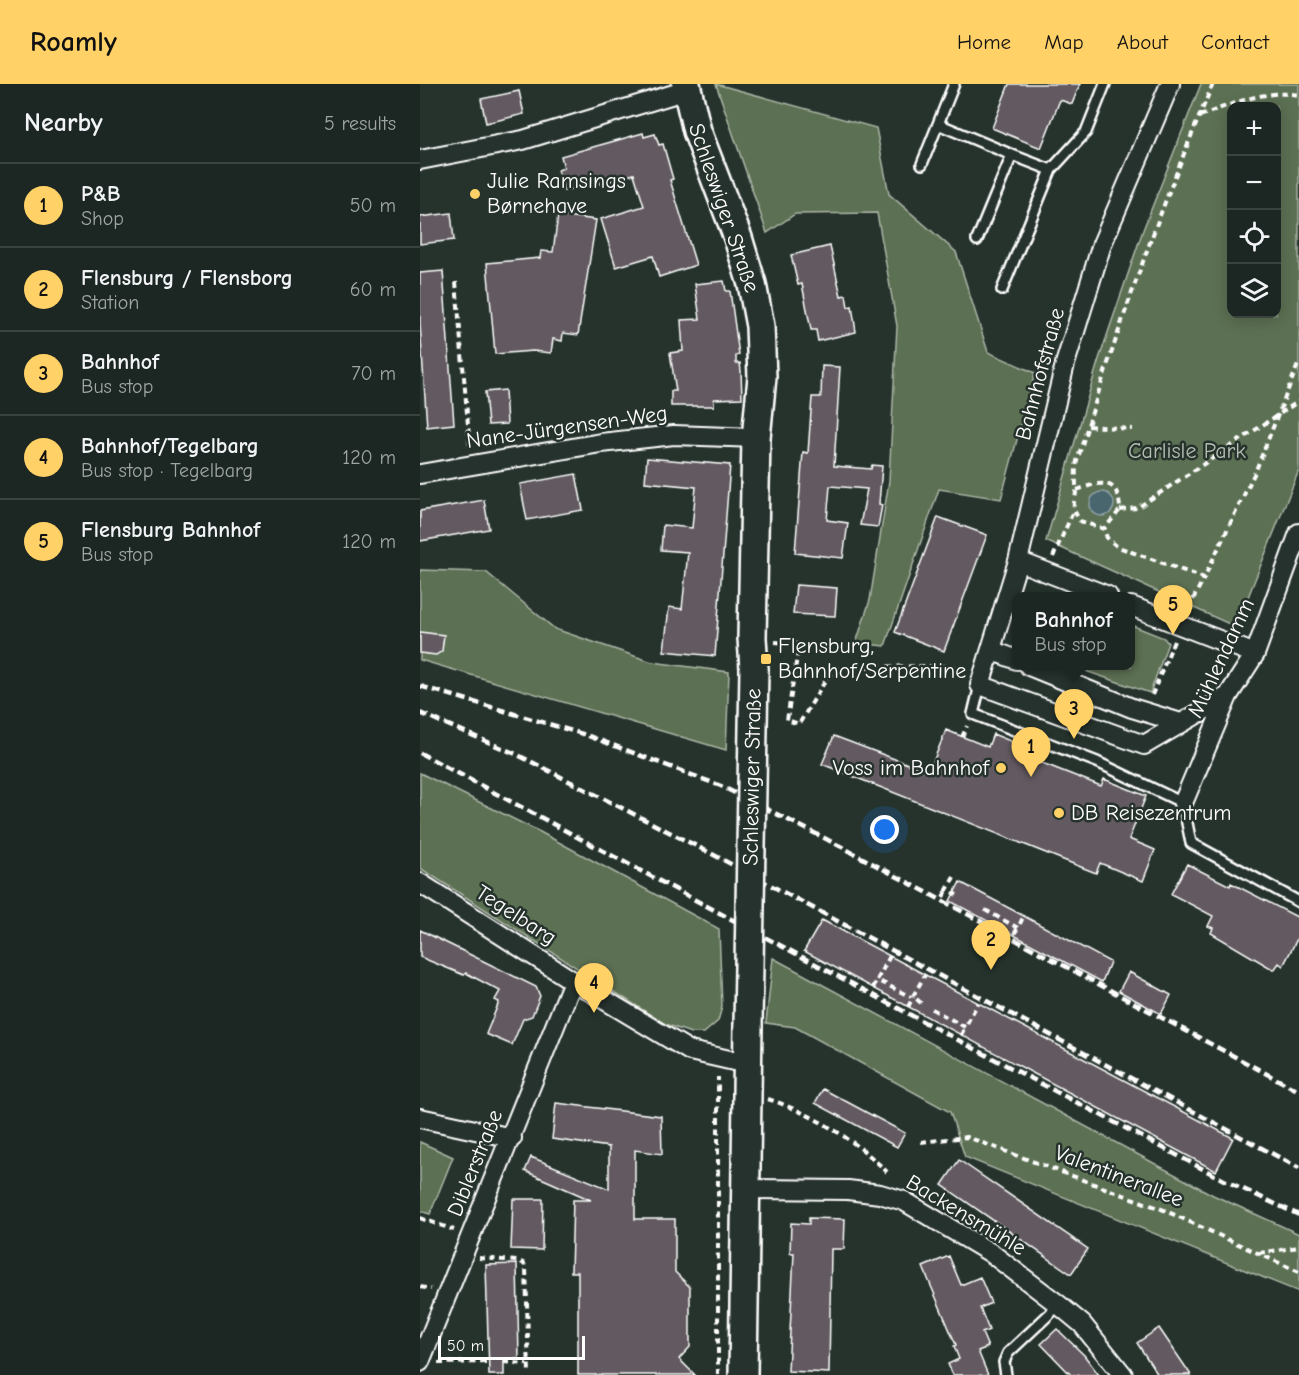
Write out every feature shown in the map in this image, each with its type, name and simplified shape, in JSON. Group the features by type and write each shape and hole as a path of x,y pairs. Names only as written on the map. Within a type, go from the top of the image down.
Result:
{"main road":[{"name":"Schleswiger Straße","path":"686,87 706,158 738,238 753,284 760,326 762,377 756,438 752,638 754,669 744,1189 743,1375"}],"street":[{"name":"Bahnhofstraße","path":"980,685 1018,561 1065,364 1102,244 1170,84"},
{"path":"420,160 523,140 686,87"},
{"name":"Nane-Jürgensen-Weg","path":"420,474 601,443 674,435 756,438"},
{"name":"Mühlendamm","path":"1183,802 1228,696 1255,654 1299,533"},
{"path":"1018,561 1096,592"},
{"path":"1135,608 1255,654"},
{"path":"991,650 1012,658"},
{"path":"1039,670 1132,708 1181,723"},
{"path":"980,685 1144,745 1228,696"},
{"name":"Tegelbarg","path":"420,883 573,981 690,1051 747,1064"},
{"name":"Diblerstraße","path":"421,1359 512,1138 573,981"},
{"path":"426,1119 512,1138"},
{"name":"Backensmühle","path":"744,1189 848,1190 880,1194 904,1201 991,1253 1059,1305 1082,1324 1123,1375"}],"lane":[{"path":"922,164 954,84"},
{"path":"1002,290 1051,170 1086,132 1105,84"},
{"path":"938,124 1051,170"},
{"path":"977,240 1012,155"},
{"path":"980,685 973,714 1097,762 1183,802 1191,843 1299,902"},
{"path":"1006,1375 1004,1362 1008,1353 1059,1305"}],"path":[{"path":"1104,529 1080,521 1074,511 1072,501 1077,489 1074,477 1077,461 1108,359 1165,198 1214,84"},
{"path":"1200,116 1246,98 1284,92 1299,95"},
{"path":"456,282 472,465"},
{"path":"1144,697 1154,692 1180,625 1256,470 1299,362"},
{"path":"1120,510 1137,508 1299,401"},
{"path":"1088,426 1132,429"},
{"path":"1077,489 1094,483 1104,483 1114,487 1120,495 1120,510 1104,529"},
{"path":"1104,529 1107,538 1118,547 1204,578"},
{"path":"776,642 799,644 787,720 799,724 827,678 845,667 952,666 980,685"},
{"path":"943,897 954,877"},
{"path":"947,890 957,895"},
{"path":"985,910 1018,927"},
{"path":"1014,934 1024,915"},
{"path":"873,988 890,956"},
{"path":"908,1007 925,975"},
{"path":"878,980 921,1003"},
{"path":"961,1035 978,1003"},
{"path":"932,1009 966,1027"},
{"path":"718,1058 718,1375"},
{"path":"759,1095 788,1105 866,1151 887,1172"},
{"name":"Valentinerallee","path":"921,1142 967,1137 1164,1210 1299,1272"},
{"path":"420,1218 472,1236"},
{"path":"1258,1253 1299,1247"},
{"path":"463,1257 523,1263 526,1268 529,1375"},
{"path":"421,1359 438,1363 488,1362"},
{"path":"504,1362 527,1364"}],"green space":[{"path":"716,84 876,128 889,194 956,252 988,352 1035,373 1001,499 939,489 885,646 856,643 870,600 889,481 897,326 877,213 795,214 767,233"},
{"name":"Carlisle Park","path":"1201,84 1299,84 1299,470 1236,627 1046,541 1098,362 1143,230"},
{"path":"420,570 486,572 555,629 652,662 729,672 726,750 420,660"},
{"path":"1135,627 1164,638 1168,643 1150,693 1083,670 1135,670"},
{"path":"420,773 540,832 719,929 722,1007 718,1021 704,1033 691,1033 665,1024 420,868"},
{"path":"773,958 1213,1195 1299,1234 1299,1292 965,1157 950,1112 795,1027 766,1023"},
{"path":"420,1142 453,1157 430,1214 420,1211"}],"water":[{"path":"1102,492 1107,493 1113,499 1113,509 1107,515 1102,516 1097,515 1091,509 1090,504 1091,499 1097,493"}],"building":[{"path":"1009,84 1080,84 1072,104 1060,100 1041,148 992,128"},
{"path":"519,91 524,114 486,123 481,99"},
{"path":"643,133 644,137 655,134 659,145 663,144 673,179 670,180 696,265 659,277 653,256 616,267 601,219 644,206 634,174 600,184 599,180 564,191 558,170 564,168 561,156"},
{"path":"451,213 454,240 420,244 420,217"},
{"path":"558,215 596,220 578,335 563,333 562,341 553,339 551,353 533,351 495,354 487,263 540,258 541,251 553,252"},
{"path":"830,246 841,296 846,295 848,307 852,306 856,332 818,341 816,330 811,330 802,284 798,285 791,255"},
{"path":"443,271 454,424 427,427 420,324 420,273"},
{"path":"724,281 726,291 730,291 739,355 736,356 736,363 740,363 742,398 714,399 714,406 671,406 671,391 676,391 670,353 683,351 681,320 700,319 695,284"},
{"path":"822,366 840,367 834,466 871,469 872,465 882,466 879,504 882,505 878,527 860,525 867,489 830,486 827,520 848,523 843,558 795,553 803,452 808,453 812,397 821,397"},
{"path":"505,390 507,424 488,425 485,392"},
{"path":"647,458 730,465 715,656 664,651 669,607 682,609 688,552 661,550 663,525 692,528 696,487 645,482"},
{"path":"576,474 583,510 527,520 520,484"},
{"path":"484,500 489,529 420,541 420,511"},
{"path":"938,517 987,535 944,651 895,632"},
{"path":"796,585 837,588 835,616 793,614"},
{"path":"420,632 444,635 442,651 436,655 420,653"},
{"path":"946,730 988,747 993,734 1035,751 1032,759 1101,786 1104,779 1146,796 1129,839 1155,850 1143,881 1100,863 1096,873 822,764 834,736 929,772"},
{"path":"1187,864 1230,886 1231,883 1299,918 1299,935 1283,966 1279,963 1274,970 1211,933 1213,928 1208,926 1213,916 1171,894"},
{"path":"960,882 1110,962 1102,982 950,901"},
{"path":"822,920 1233,1138 1216,1171 804,951"},
{"path":"420,930 536,987 540,996 532,1016 523,1019 512,1045 486,1034 499,1002 495,1000 500,991 466,973 464,975 420,957"},
{"path":"1129,972 1171,995 1161,1014 1119,991"},
{"path":"823,1089 905,1133 897,1147 815,1103"},
{"path":"556,1103 661,1116 662,1154 635,1150 635,1219 675,1219 675,1272 690,1287 690,1347 679,1359 695,1375 578,1375 578,1272 571,1272 573,1200 591,1200 525,1171 531,1157 609,1189 609,1147 552,1139"},
{"path":"959,1160 1088,1249 1071,1274 942,1185"},
{"path":"513,1199 543,1199 542,1250 511,1249"},
{"path":"809,1218 845,1219 844,1249 831,1249 829,1373 788,1371 794,1253 790,1253 791,1223 809,1224"},
{"path":"949,1256 961,1285 980,1277 991,1303 980,1308 989,1330 982,1333 988,1347 978,1351 988,1375 953,1375 948,1364 959,1359 954,1346 956,1345 923,1267"},
{"path":"517,1264 519,1359 504,1359 504,1375 489,1375 486,1265"},
{"path":"1159,1328 1191,1375 1158,1375 1137,1343"},
{"path":"1057,1329 1084,1355 1099,1375 1071,1375 1041,1344"}],"railway":[{"path":"420,686 586,735 721,786 838,845 1299,1091"},
{"path":"420,713 516,754 714,855 1299,1168"},
{"path":"420,753 1224,1180 1299,1215"}],"place":[{"name":"Julie Ramsings Børnehave","path":"475,194"},
{"name":"Flensburg Bahnhof","path":"1173,635"},
{"name":"Flensburg, Bahnhof/Serpentine","path":"766,659"},
{"name":"Bahnhof","path":"1074,739"},
{"name":"Voss im Bahnhof","path":"1001,768"},
{"name":"P&B","path":"1031,777"},
{"name":"DB Reisezentrum","path":"1059,813"},
{"name":"Flensburg / Flensborg","path":"991,970"},
{"name":"Bahnhof/Tegelbarg","path":"594,1013"}]}
